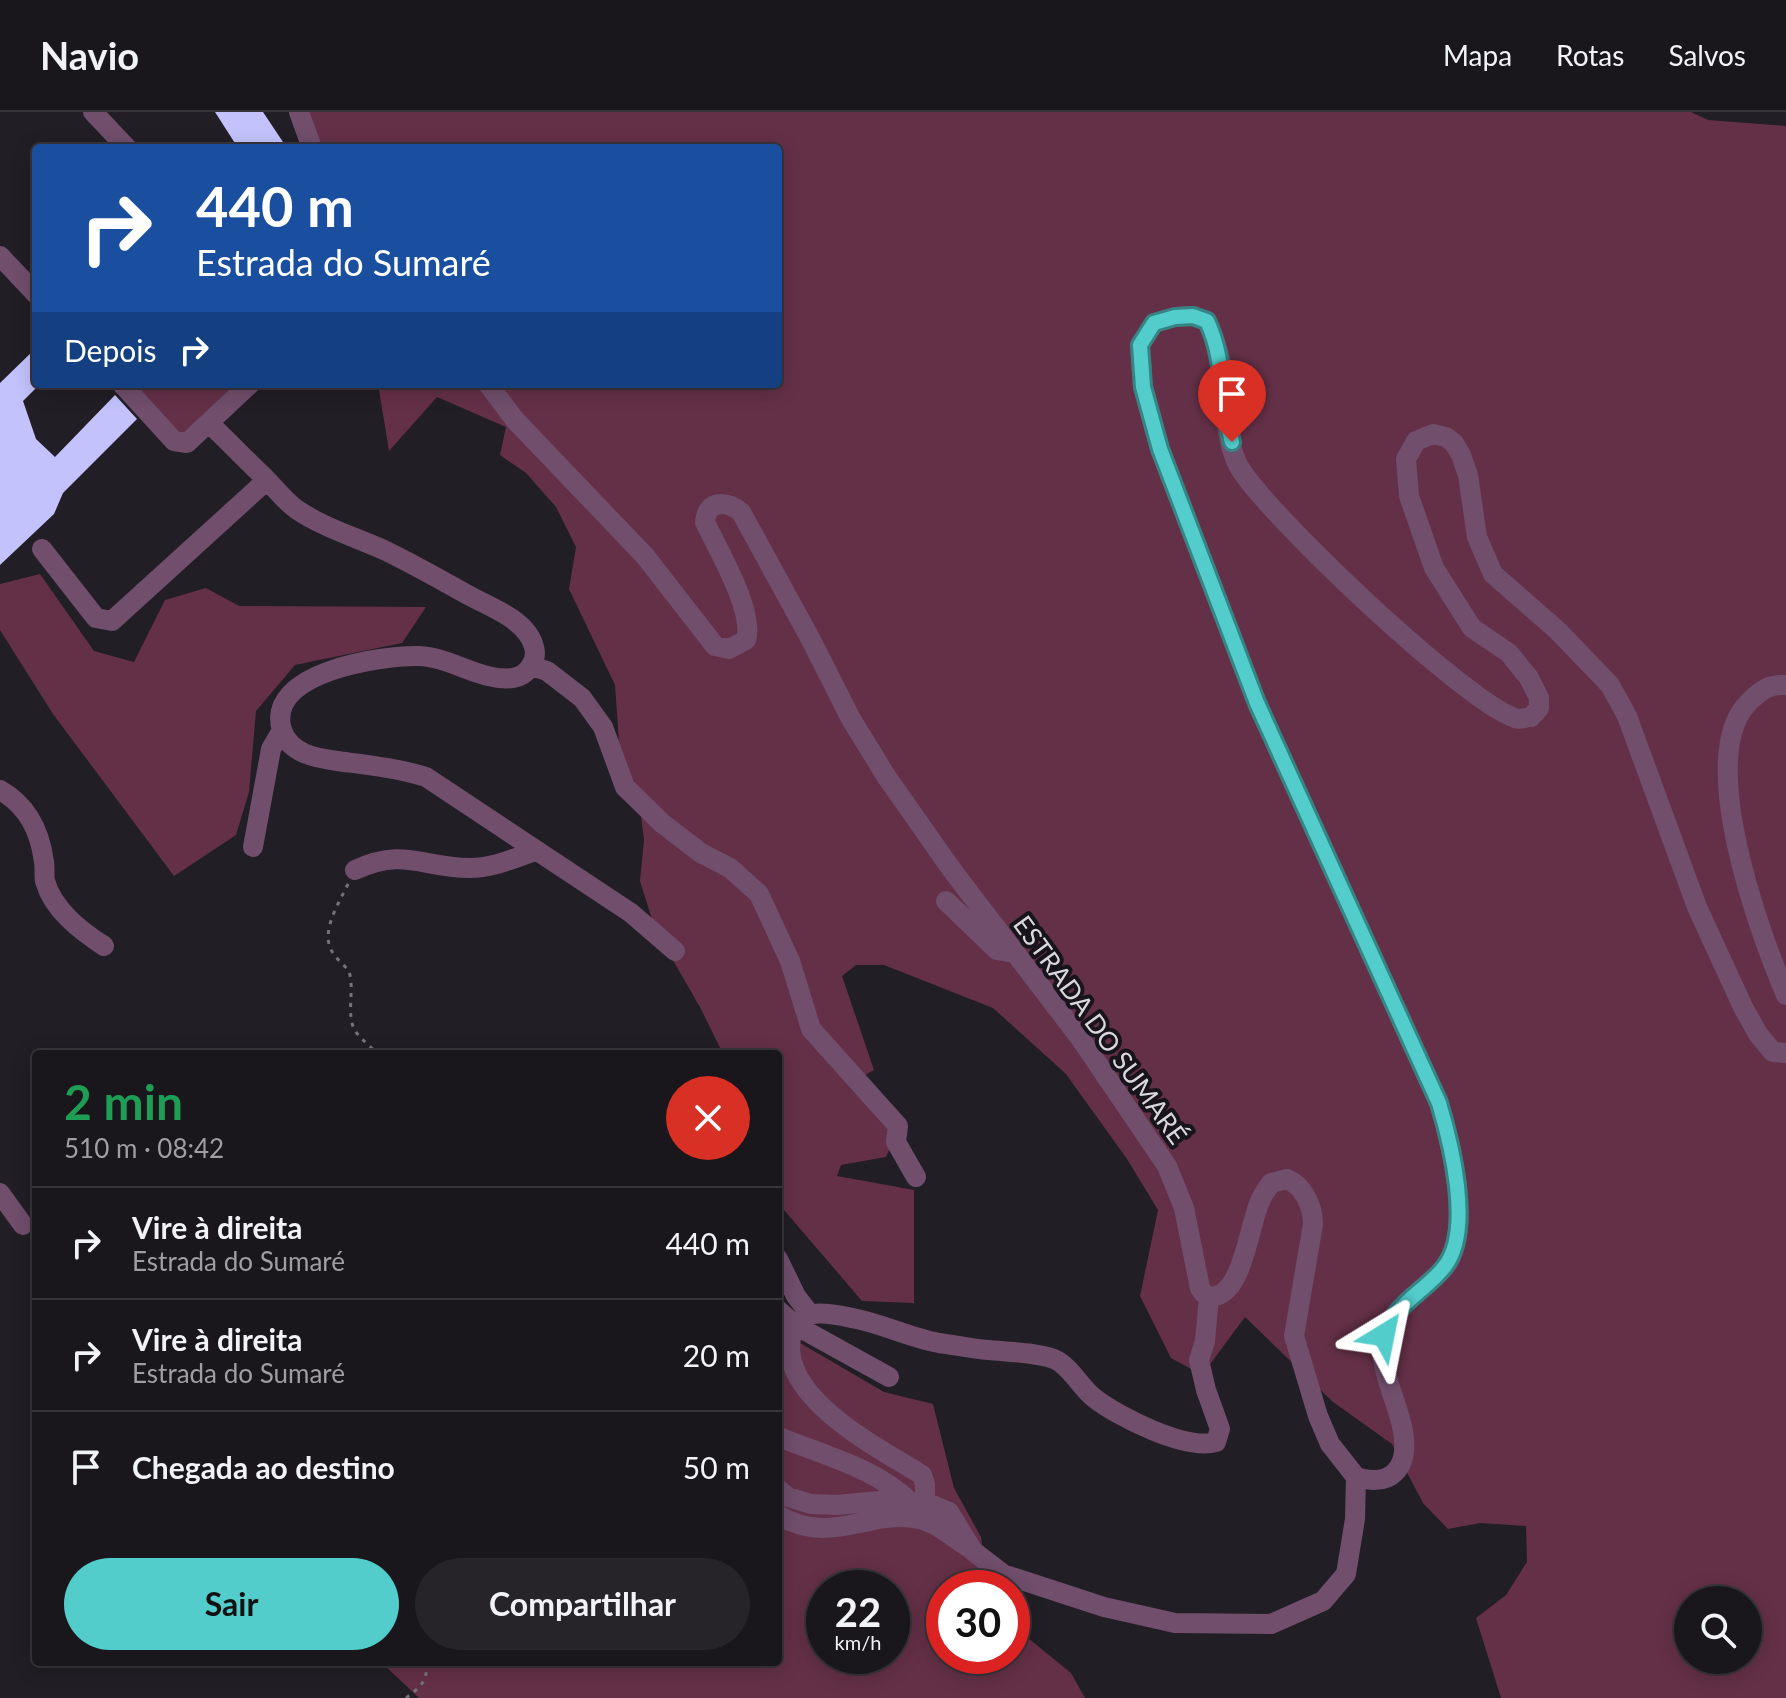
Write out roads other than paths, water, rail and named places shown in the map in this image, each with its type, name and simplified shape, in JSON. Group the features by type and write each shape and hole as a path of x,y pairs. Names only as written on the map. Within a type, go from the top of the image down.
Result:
{"street":[{"path":"93,112 123,144"},
{"path":"299,112 311,144"},
{"path":"0,256 32,290"},
{"path":"1356,1477 1381,1481 1392,1476 1400,1464 1403,1432 1383,1356 1384,1335 1395,1314 1445,1267 1453,1254 1458,1230 1452,1147 1439,1103 1257,703 1160,449 1143,387 1140,345 1154,323 1193,316 1207,321 1224,382 1226,421 1237,462 1258,494 1288,528 1473,692 1519,719 1531,717 1539,708 1539,698 1529,678 1509,653 1472,628 1434,568 1409,496 1406,459 1416,441 1433,434 1454,443 1468,475 1477,537 1493,574 1557,630 1610,685 1627,716 1697,907 1743,1007 1758,1034 1773,1052 1786,1053"},
{"path":"126,388 174,441 187,443 246,388"},
{"name":"ESTRADA DO SUMARÉ","path":"491,388 515,420 645,556 715,646 729,649 746,640 749,630 746,612 705,522 706,514 713,505 731,504 741,512 851,719 886,776 1014,953 1080,1038 1167,1166 1184,1208 1200,1288 1209,1297"},
{"path":"210,424 294,508 387,552 517,623 535,648 531,666 525,674 513,678 494,677 422,656 386,657 314,676 287,700 281,715 282,730 288,741 303,754 426,777 631,913 675,951"},
{"path":"42,549 96,618 112,621 267,480"},
{"path":"531,666 547,671 582,698 603,727 625,787 663,824 701,853 730,868 759,894 790,961 811,1029 898,1126 896,1142 916,1177"},
{"path":"1786,685 1772,684 1740,711 1731,738 1728,779 1734,828 1747,888 1786,995"},
{"path":"253,847 271,749 282,730"},
{"path":"0,790 15,799 39,834 46,882 61,910 104,946"},
{"path":"355,870 375,861 402,858 480,868 536,851"},
{"path":"946,901 997,950 1014,953"},
{"path":"782,1294 802,1318 860,1320 935,1342 1018,1352 1055,1360 1090,1395 1119,1416 1207,1445 1216,1442 1220,1429 1199,1360 1205,1341 1209,1297 1224,1293 1235,1279 1261,1199 1271,1183 1292,1181 1300,1187 1313,1212 1294,1336 1318,1416 1330,1444 1356,1477 1355,1519 1346,1574 1323,1601 1271,1624 1175,1623 1104,1607 1003,1574 935,1524 916,1518 887,1519 854,1526 804,1526 786,1514 782,1503"},
{"path":"0,1193 23,1225"},
{"path":"782,1267 796,1296 802,1318 789,1342 793,1367 822,1406 864,1441 922,1475 925,1484 917,1502"},
{"path":"782,1311 802,1318 889,1377"},
{"path":"782,1438 872,1475 917,1502"},
{"path":"782,1500 837,1505 889,1500 917,1502 949,1512 971,1549"}]}
